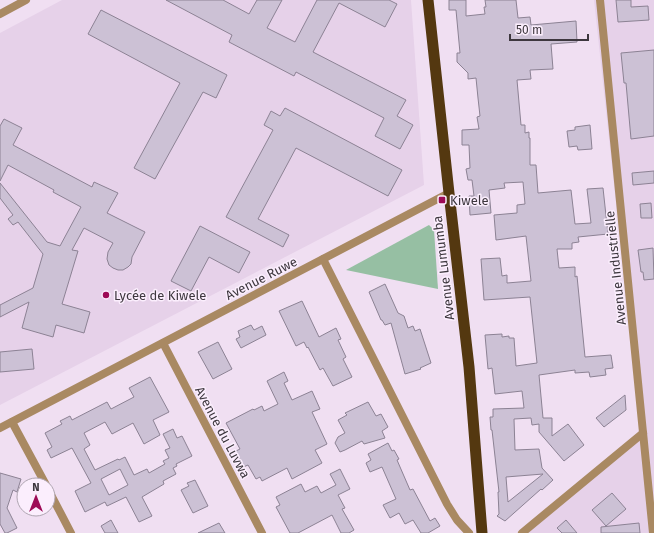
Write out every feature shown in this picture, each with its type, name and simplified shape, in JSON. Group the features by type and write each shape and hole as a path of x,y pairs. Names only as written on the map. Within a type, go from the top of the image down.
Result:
{"highway":[{"name":"Avenue Lumumba","path":"428,0 468,367 482,533"}],"street":[{"path":"0,14 26,0"},
{"name":"Avenue Industrielle","path":"600,0 653,533"},
{"name":"Avenue Ruwe","path":"0,428 449,193"},
{"path":"323,259 447,504 457,520 469,533"},
{"name":"Avenue du Luvwa","path":"162,343 262,533"},
{"path":"12,422 42,477"},
{"path":"522,533 643,434"},
{"path":"56,505 71,533"}],"shaded area":[{"name":"Lycée de Kiwele","path":"62,0 411,0 424,185 0,405 0,33"},
{"path":"594,0 654,0 654,533 528,533 641,434"}],"green space":[{"path":"429,225 434,230 438,289 346,270"}],"building":[{"path":"166,0 223,0 249,14 257,0 282,0 267,28 295,42 317,0 389,0 397,4 385,27 339,3 313,52 406,100 397,116 413,125 400,149 375,136 384,118 296,72 294,76 229,42 232,35"},
{"path":"449,0 466,0 466,16 485,14 485,0 516,0 518,18 530,17 531,25 576,21 577,42 551,44 553,69 530,70 531,79 517,80 521,125 525,125 525,133 529,132 530,165 536,165 538,193 571,190 575,224 591,223 587,189 603,188 608,234 578,237 579,242 572,243 572,249 557,249 559,268 575,267 585,357 611,355 613,368 605,369 606,375 590,377 589,372 575,373 575,370 539,375 543,418 552,418 552,436 568,424 584,445 564,461 539,432 539,424 532,425 531,418 514,419 515,450 539,449 542,468 553,480 505,521 497,516 499,514 499,492 490,417 493,417 493,409 524,408 522,391 495,394 492,368 488,369 485,335 502,334 502,337 509,336 509,338 514,338 516,366 537,363 530,297 484,300 481,259 500,258 502,276 507,275 507,283 531,281 526,236 496,240 494,215 517,213 517,205 525,204 523,182 504,183 505,188 489,190 491,213 470,215 469,196 474,196 472,180 468,180 466,169 470,168 469,145 462,145 462,130 479,129 477,117 480,116 476,78 468,79 468,73 457,62 457,53 460,53 456,10 449,10","holes":["543,474 508,502 506,477"]},
{"path":"616,0 631,0 631,7 648,6 649,20 618,22"},
{"path":"101,10 227,75 216,98 203,92 155,179 134,168 180,83 88,34"},
{"path":"654,50 654,136 631,139 626,83 624,83 621,53"},
{"path":"285,108 402,170 388,196 296,148 258,219 289,235 283,247 226,217 273,130 264,125 271,111 280,116"},
{"path":"4,119 22,128 13,145 92,187 94,182 118,193 107,213 145,232 132,257 131,264 123,270 118,270 109,265 107,259 108,252 113,243 84,228 72,250 78,251 62,304 90,312 84,333 56,325 53,337 22,328 29,302 0,317 0,305 33,288 43,254 18,222 13,225 8,219 13,215 0,198 0,183 47,242 60,246 81,207 53,192 54,190 8,165 0,181 0,126"},
{"path":"590,125 592,149 578,150 577,146 569,147 567,131 575,130 575,127"},
{"path":"654,171 654,183 633,185 632,173"},
{"path":"651,203 652,218 641,218 640,204"},
{"path":"200,226 250,252 239,273 209,257 191,291 171,281"},
{"path":"653,248 654,279 644,280 643,272 641,272 638,250"},
{"path":"385,284 398,313 404,316 408,328 413,326 415,331 420,329 431,363 420,368 421,369 405,374 391,323 385,325 381,320 369,292"},
{"path":"302,301 319,337 336,328 341,339 338,340 346,357 343,359 352,377 333,386 323,368 320,370 304,342 296,346 279,311"},
{"path":"251,325 254,330 262,326 266,335 241,348 236,339 240,337 238,331"},
{"path":"218,342 232,369 213,379 198,352"},
{"path":"32,349 34,369 0,372 0,352"},
{"path":"284,372 288,381 284,383 292,400 312,391 320,409 312,412 327,444 315,450 322,463 292,479 287,468 262,481 260,477 256,479 248,465 241,468 234,452 240,449 226,423 253,409 254,410 262,406 264,411 278,404 267,381"},
{"path":"150,377 169,412 153,420 160,435 144,444 133,423 112,434 105,422 84,433 90,445 84,449 95,470 125,457 134,475 147,469 149,473 165,464 163,461 169,458 165,450 170,448 163,434 173,429 177,438 182,436 192,456 176,464 177,466 173,468 176,474 163,481 164,484 142,497 152,516 139,522 126,497 107,506 105,502 85,512 75,491 91,483 72,448 51,458 47,450 52,447 45,433 62,424 60,421 70,416 72,420 107,402 111,409 134,397 129,388","holes":["120,469 128,485 109,495 101,479"]},
{"path":"625,395 626,410 604,427 596,418"},
{"path":"368,402 376,416 381,414 388,427 382,431 385,438 364,444 362,441 340,452 335,443 338,437 345,433 338,420 347,415 345,413"},
{"path":"388,443 392,451 394,450 399,459 397,460 410,490 413,489 430,521 435,518 440,526 428,533 421,533 413,520 405,524 399,513 390,518 383,505 396,499 382,467 370,472 366,463 371,460 368,454"},
{"path":"340,469 350,489 338,495 345,508 342,509 354,530 349,533 341,533 332,515 298,533 290,533 276,507 280,505 276,497 301,484 305,492 317,486 321,493 336,485 330,474"},
{"path":"0,473 16,478 16,492 13,490 7,508 17,528 5,533 0,524"},
{"path":"195,480 208,506 193,513 181,490 189,486 187,483"},
{"path":"612,493 626,509 606,526 592,510"},
{"path":"111,520 118,533 105,533 101,526"},
{"path":"566,520 577,533 562,533 557,528"},
{"path":"219,523 225,533 198,533"},
{"path":"639,523 640,533 601,533 601,527"}],"place":[{"name":"Kiwele","path":"442,200"},
{"name":"Lycée de Kiwele","path":"106,295"}]}
